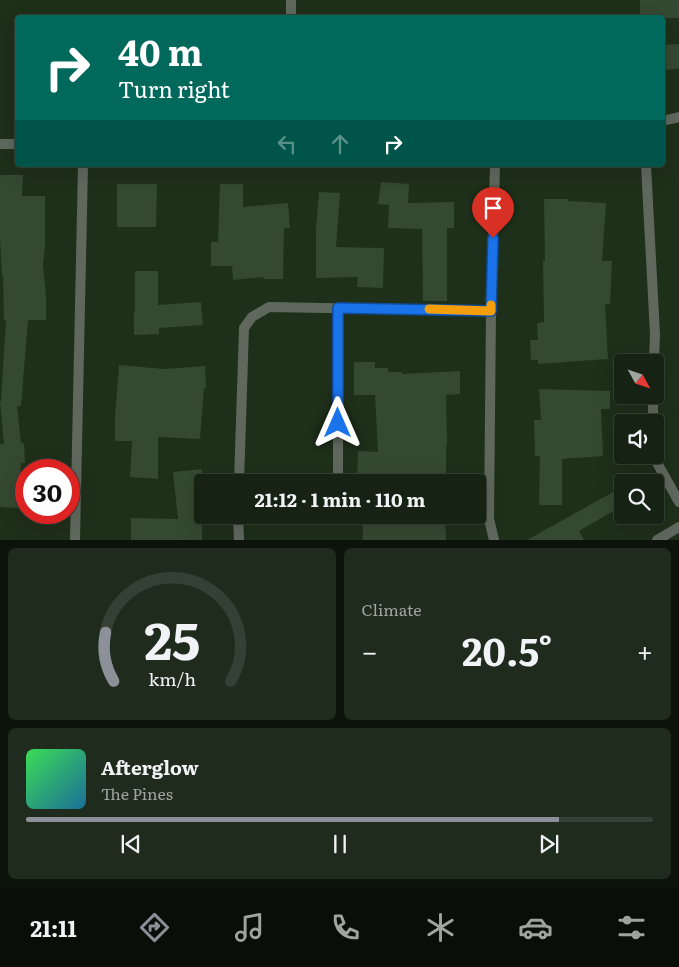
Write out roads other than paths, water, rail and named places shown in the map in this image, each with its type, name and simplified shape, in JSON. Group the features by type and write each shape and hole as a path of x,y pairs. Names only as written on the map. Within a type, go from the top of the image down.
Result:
{"street":[{"path":"291,0 291,15"},
{"path":"665,120 679,117"},
{"path":"0,144 15,144"},
{"path":"74,540 84,167"},
{"path":"494,540 489,519 491,311 495,167"},
{"path":"646,167 655,334 654,354"},
{"path":"239,474 244,328 252,316 269,307 491,311"},
{"path":"338,308 338,474"},
{"path":"658,464 679,502"},
{"path":"238,524 238,540"},
{"path":"658,540 679,527"}]}
